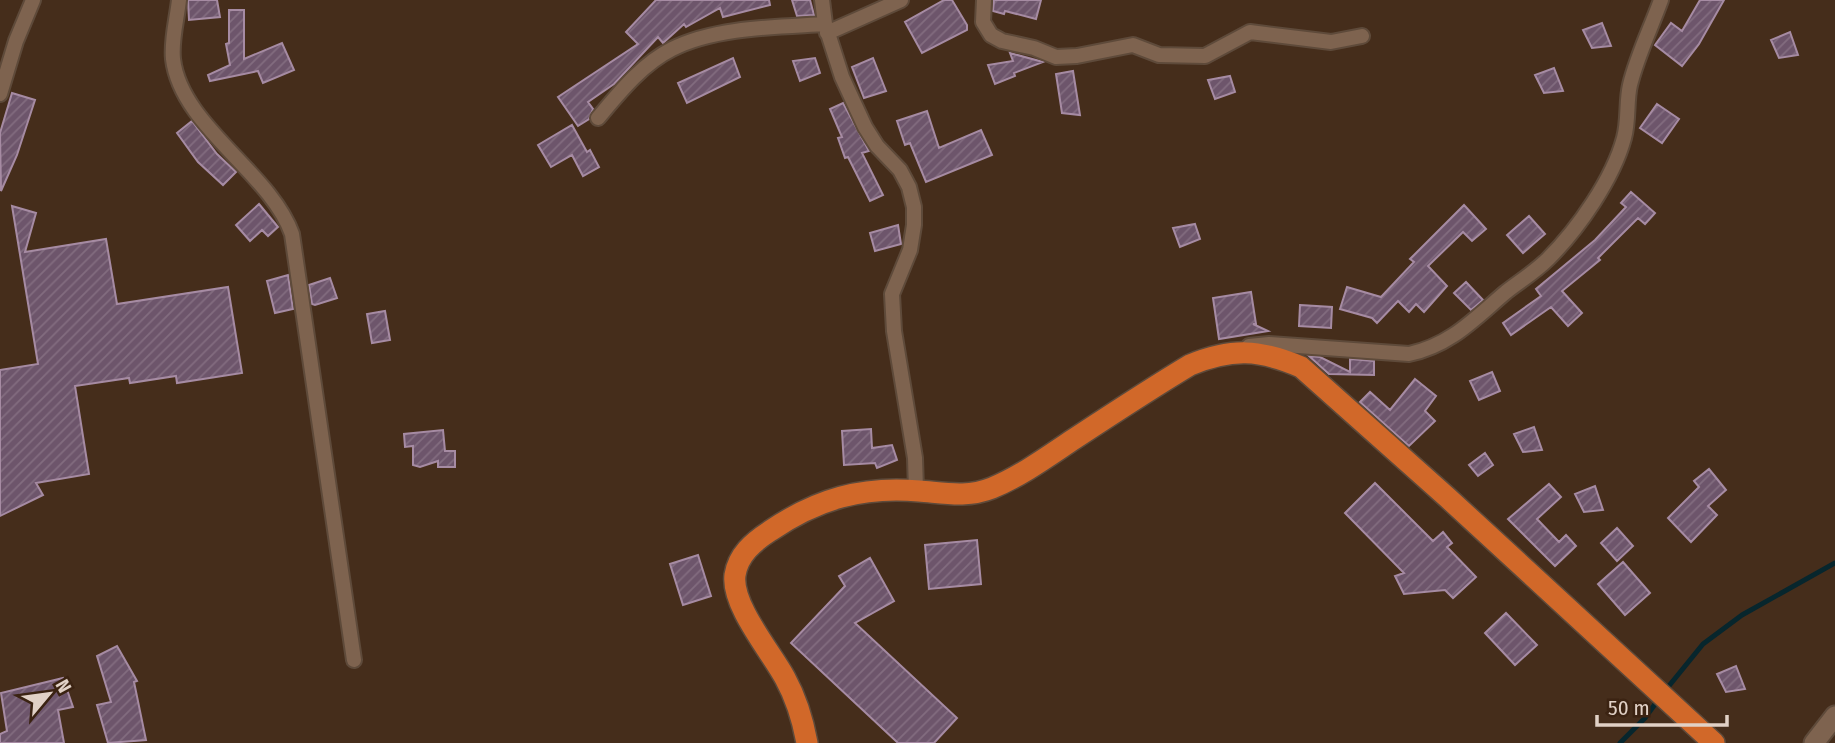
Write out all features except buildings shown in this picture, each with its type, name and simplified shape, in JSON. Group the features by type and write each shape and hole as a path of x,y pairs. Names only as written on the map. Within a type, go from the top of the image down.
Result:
{"highway":[{"path":"807,743 797,704 787,680 742,606 734,577 743,553 783,522 833,497 855,492 972,494 992,488 1025,471 1190,365 1214,355 1239,352 1277,357 1301,367 1469,516 1714,743"}],"street":[{"path":"1,87 33,0"},
{"path":"179,0 173,49 174,62 185,91 198,113 276,204 292,234 354,660"},
{"path":"822,0 826,28 842,77 865,127 877,146 900,170 909,187 914,207 910,250 892,294 894,331 915,458 916,491"},
{"path":"598,118 624,87 651,62 673,48 710,37 764,27 826,28 901,0"},
{"path":"984,0 983,22 991,35 1002,41 1034,48 1056,57 1133,46 1159,55 1205,56 1250,32 1331,42 1362,36"},
{"path":"1214,355 1225,349 1269,344 1409,354 1425,351 1457,334 1548,259 1572,233 1602,187 1624,140 1629,116 1629,88 1661,0"},
{"path":"1814,743 1835,716"}],"waterway":[{"path":"1664,692 1703,644 1742,615 1835,563"},
{"path":"1620,743 1645,718 1658,700"}]}
